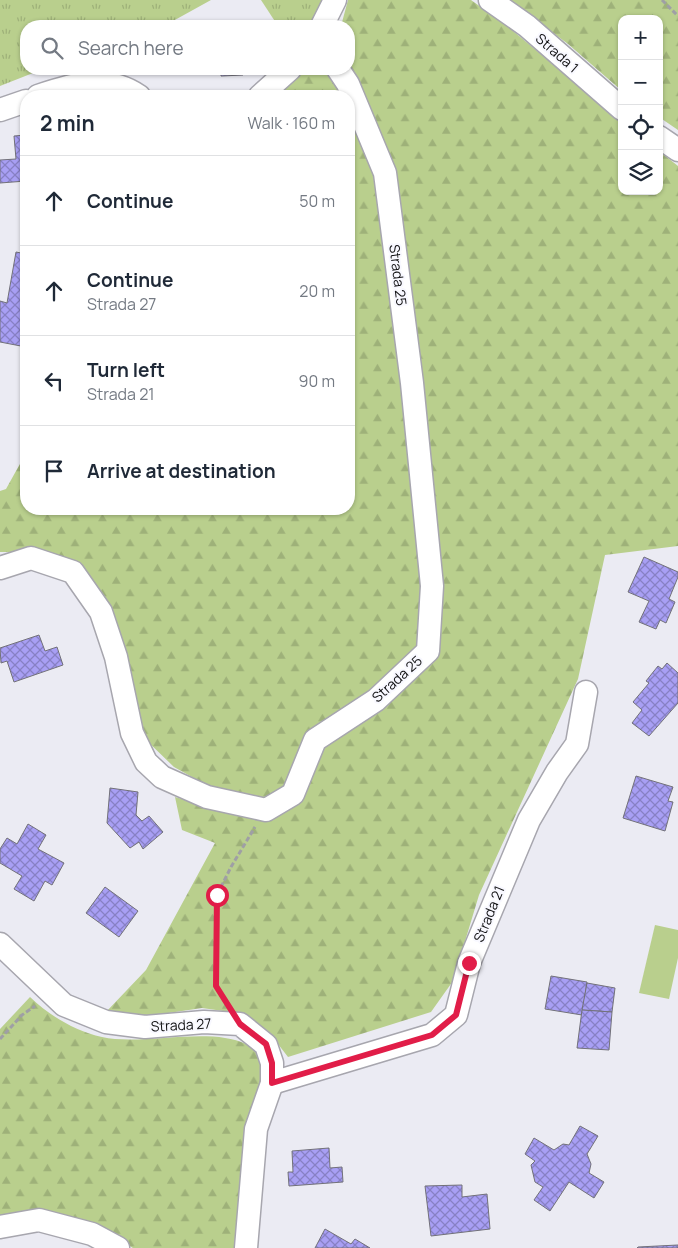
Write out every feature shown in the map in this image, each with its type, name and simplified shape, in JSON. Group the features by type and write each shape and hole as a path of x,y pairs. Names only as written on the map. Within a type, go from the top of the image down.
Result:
{"street":[{"path":"325,20 334,0"},
{"name":"Strada 1","path":"490,0 527,26 618,106"},
{"path":"267,90 283,75"},
{"name":"Strada 25","path":"342,75 350,90"},
{"path":"64,90 99,82 126,87 130,90"},
{"name":"Strada 25","path":"266,810 293,794 315,740 376,700 428,651 431,576 412,383 385,173 355,101"},
{"path":"0,110 20,102"},
{"path":"663,140 678,150"},
{"path":"0,568 31,558 74,572 102,612 116,657 132,733 146,762 162,778 207,796 266,810"},
{"name":"Strada 21","path":"272,1083 432,1035 456,1015 469,963 529,820 557,772 577,744 586,692"},
{"name":"Strada 27","path":"0,944 64,1005 106,1022 145,1027 204,1022 240,1024"},
{"path":"240,1024 266,1044 272,1063 272,1083 256,1129 246,1248"},
{"path":"0,1227 39,1220 92,1234 118,1248"}],"path":[{"path":"662,0 678,16"},
{"path":"240,1024 216,986 217,895 231,866 266,810"},
{"path":"0,1039 22,1015 53,995"}],"green space":[{"path":"0,0 211,0 175,20 20,20 20,75 28,75 0,86"},
{"path":"261,0 325,0 313,20 274,20"},
{"path":"348,0 471,0 506,25 618,119 618,195 663,195 663,154 678,166 678,546 605,555 578,679 479,895 453,981 431,1012 288,1057 268,1031 244,1014 202,1008 142,1017 106,1012 146,970 215,843 182,830 175,797 209,807 210,787 174,767 145,739 115,624 43,552 0,552 0,491 6,489 20,464 20,515 355,515 355,90 276,90 292,75 355,75 355,20 343,20"},
{"path":"509,0 678,0 678,130 663,120 663,15 618,15 618,88 568,44"},
{"path":"655,925 678,930 678,958 669,999 639,993"},
{"path":"30,997 63,1022 82,1031 102,1037 136,1039 214,1037 231,1039 246,1044 255,1051 261,1064 262,1078 255,1104 245,1161 235,1248 133,1248 96,1227 0,1221 0,1029"}],"building":[{"path":"14,136 20,136 20,181 0,183 0,160 16,159"},
{"path":"16,252 20,253 20,346 0,342 0,301 7,303"},
{"path":"644,557 678,572 678,577 669,599 675,602 666,623 660,620 656,629 639,622 649,601 628,592"},
{"path":"39,635 45,651 57,647 63,665 14,682 7,661 1,663 0,648"},
{"path":"667,663 678,673 678,703 649,736 632,723 642,710 633,702 649,683 646,681 658,666 662,669"},
{"path":"636,776 673,787 668,801 673,802 665,831 623,818"},
{"path":"110,788 138,792 136,815 142,821 149,816 163,832 143,849 139,842 130,848 107,823"},
{"path":"28,824 46,835 38,849 64,863 52,885 45,881 34,901 14,889 22,876 0,863 0,849 7,838 17,844"},
{"path":"105,887 138,911 119,937 86,913"},
{"path":"551,976 587,982 582,1015 545,1009"},
{"path":"587,983 615,988 612,1012 582,1010"},
{"path":"582,1010 612,1012 609,1050 577,1048"},
{"path":"580,1126 598,1136 587,1154 591,1164 589,1173 604,1182 594,1198 569,1182 550,1211 534,1200 543,1187 535,1182 531,1165 535,1161 525,1154 534,1138 554,1150 563,1144 569,1145"},
{"path":"329,1148 330,1168 342,1167 343,1182 289,1186 288,1172 293,1172 292,1151"},
{"path":"462,1185 462,1197 487,1194 490,1229 431,1236 425,1186"},
{"path":"325,1229 351,1244 355,1239 370,1248 315,1248"},
{"path":"678,1245 678,1248 637,1248 638,1247"}],"route":[{"path":"217,895 216,986 240,1024 266,1044 272,1063 272,1083 432,1035 456,1015 469,963"}]}
